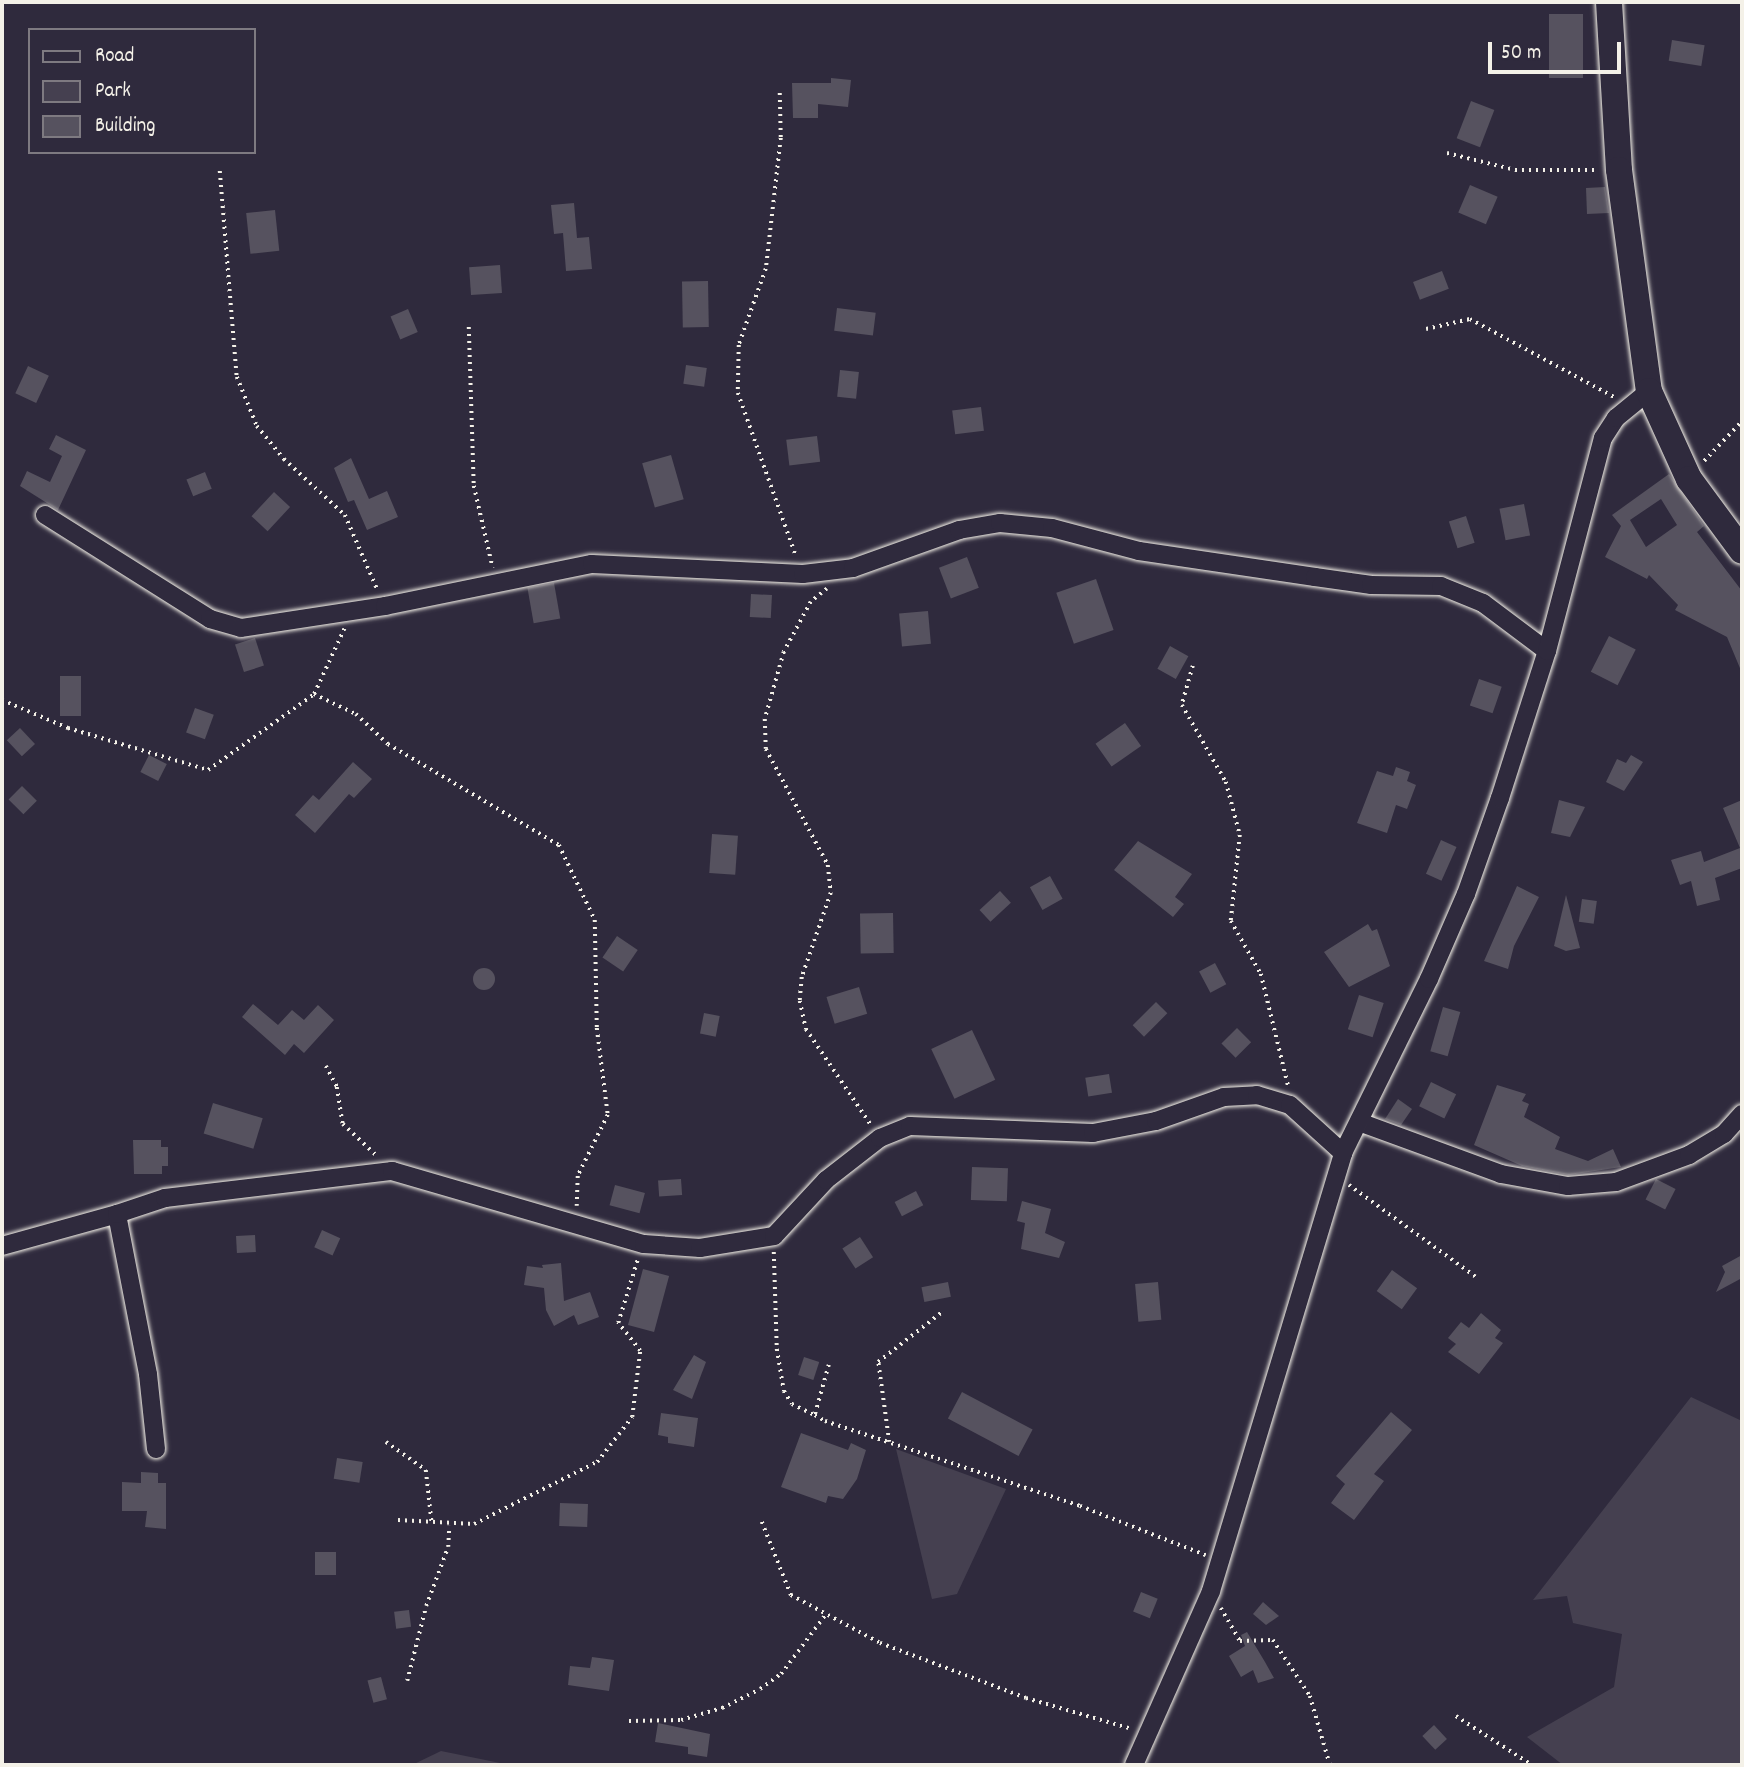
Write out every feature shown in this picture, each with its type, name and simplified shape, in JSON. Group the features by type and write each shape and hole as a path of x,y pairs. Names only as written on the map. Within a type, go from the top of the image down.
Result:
{"main road":[{"path":"1609,2 1619,170 1640,398 1689,479 1742,551"}],"street":[{"path":"1134,1765 1150,1734 1222,1559 1343,1153 1466,894 1547,651 1602,438 1640,398"},
{"path":"45,515 222,626 241,628 385,606 592,565 803,574 853,568 959,530 1000,523 1052,528 1139,551 1371,585 1441,586 1483,603 1547,651"},
{"path":"2,1247 165,1198 393,1171 644,1244 728,1247 774,1236 826,1180 880,1138 927,1125 1093,1133 1156,1121 1237,1095 1290,1105 1343,1153"},
{"path":"1359,1122 1501,1174 1568,1186 1616,1182 1689,1155 1724,1134 1742,1114"},
{"path":"117,1214 148,1374 156,1449"}],"path":[{"path":"780,93 781,138 766,269 739,345 738,393 803,574"},
{"path":"1447,153 1515,170 1619,170"},
{"path":"220,172 237,377 257,426 284,459 345,514 385,606"},
{"path":"1426,329 1470,320 1640,398"},
{"path":"469,327 474,485 496,584"},
{"path":"1689,479 1742,421"},
{"path":"853,568 811,602 784,652 765,719 765,739 766,750 828,864 831,893 802,977 800,1001 806,1029 880,1138"},
{"path":"2,700 68,728 208,770 314,694 354,610"},
{"path":"1193,666 1182,705 1226,782 1240,835 1231,921 1261,974 1289,1078 1290,1105"},
{"path":"314,694 356,714 388,744 559,845 595,920 597,1028 608,1115 578,1176 576,1225"},
{"path":"326,1066 337,1087 343,1124 393,1171"},
{"path":"1335,1177 1479,1279"},
{"path":"774,1236 777,1349 784,1391 792,1404 889,1442 1222,1559"},
{"path":"398,1520 449,1526 474,1524 597,1462 632,1417 640,1351 618,1322 644,1244"},
{"path":"889,1442 878,1362 942,1312"},
{"path":"815,1415 829,1365"},
{"path":"386,1443 426,1470 432,1524"},
{"path":"762,1522 791,1595 880,1643 962,1675 1150,1734"},
{"path":"407,1681 426,1606 448,1547 449,1526"},
{"path":"1211,1591 1240,1641 1273,1640 1310,1696 1330,1765"},
{"path":"629,1721 681,1720 722,1708 760,1689 781,1674 826,1614"},
{"path":"1456,1716 1532,1765"}],"green space":[{"path":"1691,1397 1742,1421 1742,1765 1563,1765 1527,1737 1614,1687 1622,1634 1573,1623 1567,1596 1533,1600"},
{"path":"896,1449 1006,1489 957,1594 932,1599"},
{"path":"441,1751 510,1765 412,1765"}],"building":[{"path":"1549,14 1583,14 1583,78 1549,78"},
{"path":"1672,40 1705,45 1701,66 1669,61"},
{"path":"831,78 851,80 848,107 818,104 818,118 793,118 792,83 831,83"},
{"path":"1471,101 1494,110 1480,147 1457,138"},
{"path":"1470,185 1498,197 1486,224 1458,213"},
{"path":"1605,187 1609,213 1587,214 1586,188"},
{"path":"574,203 577,238 589,237 592,269 566,271 563,233 554,234 551,205"},
{"path":"275,210 279,251 250,254 246,213"},
{"path":"500,265 502,293 471,295 469,267"},
{"path":"1442,271 1449,289 1420,300 1413,282"},
{"path":"682,281 708,281 709,327 683,327"},
{"path":"837,308 876,313 873,336 834,331"},
{"path":"408,309 418,332 400,339 391,316"},
{"path":"686,365 707,368 704,387 683,384"},
{"path":"28,366 49,376 36,403 15,393"},
{"path":"840,370 859,372 856,399 837,397"},
{"path":"981,407 984,431 955,434 952,411"},
{"path":"56,435 86,450 58,510 20,486 27,471 50,482 62,456 49,449"},
{"path":"817,436 820,462 789,466 786,440"},
{"path":"671,455 684,499 655,507 642,463"},
{"path":"351,458 369,499 387,491 398,517 367,530 354,500 348,502 334,468"},
{"path":"205,472 212,489 193,496 186,479"},
{"path":"1669,474 1704,526 1697,532 1742,591 1742,673 1727,637 1675,610 1678,605 1649,575 1647,579 1605,557 1621,526 1612,515","holes":["1661,499 1677,525 1646,547 1630,520"]},
{"path":"274,492 290,507 268,531 251,516"},
{"path":"1524,504 1530,535 1506,540 1499,509"},
{"path":"1466,516 1475,543 1458,548 1449,522"},
{"path":"967,557 979,588 951,599 939,568"},
{"path":"1096,579 1114,630 1074,644 1056,593"},
{"path":"554,583 560,618 534,623 527,588"},
{"path":"751,594 772,595 771,618 750,617"},
{"path":"928,611 931,644 902,646 899,614"},
{"path":"1609,636 1636,650 1618,685 1591,672"},
{"path":"255,638 264,666 244,672 235,644"},
{"path":"1170,646 1188,656 1176,679 1157,669"},
{"path":"60,676 81,676 81,716 60,716"},
{"path":"1479,679 1502,687 1493,713 1470,705"},
{"path":"195,708 214,715 205,739 186,732"},
{"path":"1125,723 1141,746 1112,767 1096,744"},
{"path":"20,728 35,744 22,756 7,740"},
{"path":"149,755 167,764 158,781 140,772"},
{"path":"1631,755 1643,762 1624,791 1606,782 1617,759 1626,763"},
{"path":"353,762 372,779 354,798 349,794 315,833 295,815 313,795 319,800"},
{"path":"1396,767 1410,772 1407,781 1416,785 1407,809 1396,805 1387,833 1357,823 1377,771 1393,776"},
{"path":"22,786 37,801 23,814 9,799"},
{"path":"1559,800 1585,807 1570,837 1551,833"},
{"path":"1742,800 1742,868 1715,878 1720,900 1697,906 1691,881 1680,885 1671,860 1701,851 1704,862 1740,848 1723,808"},
{"path":"712,834 738,836 735,875 709,873"},
{"path":"1441,840 1457,847 1441,881 1426,874"},
{"path":"1138,841 1192,874 1175,897 1184,904 1173,917 1114,870"},
{"path":"1050,876 1063,899 1042,910 1030,887"},
{"path":"1517,886 1539,897 1514,946 1508,969 1484,961"},
{"path":"1000,891 1011,903 990,922 980,910"},
{"path":"1566,895 1580,948 1566,951 1554,946"},
{"path":"1582,899 1597,901 1594,924 1579,922"},
{"path":"893,913 894,953 861,954 860,914"},
{"path":"1368,924 1372,931 1377,929 1390,966 1349,987 1324,952"},
{"path":"617,936 638,950 623,972 602,958"},
{"path":"1215,963 1226,984 1210,993 1199,971"},
{"path":"484,968 492,971 495,979 492,987 484,990 476,987 473,979 476,971"},
{"path":"859,987 867,1014 835,1024 826,997"},
{"path":"1359,995 1384,1003 1373,1037 1348,1029"},
{"path":"1156,1002 1167,1013 1144,1037 1133,1025"},
{"path":"253,1004 278,1025 292,1010 304,1020 318,1005 334,1020 304,1053 294,1044 285,1055 242,1017"},
{"path":"1443,1007 1460,1012 1448,1056 1430,1051"},
{"path":"704,1013 720,1016 716,1037 700,1034"},
{"path":"1237,1028 1251,1042 1236,1058 1221,1044"},
{"path":"972,1030 995,1080 954,1099 931,1049"},
{"path":"1109,1074 1112,1093 1088,1097 1085,1078"},
{"path":"1431,1082 1456,1094 1444,1119 1419,1106"},
{"path":"1497,1085 1526,1094 1522,1101 1529,1104 1524,1117 1560,1137 1555,1149 1588,1161 1613,1149 1621,1167 1569,1175 1522,1166 1474,1145"},
{"path":"1398,1099 1412,1109 1401,1125 1385,1119"},
{"path":"213,1103 263,1118 253,1149 204,1134"},
{"path":"133,1140 161,1140 161,1147 168,1147 168,1166 162,1166 162,1174 134,1174"},
{"path":"972,1167 1008,1168 1007,1201 971,1200"},
{"path":"681,1179 682,1195 659,1197 658,1181"},
{"path":"1656,1179 1676,1189 1665,1209 1646,1199"},
{"path":"615,1185 645,1193 640,1213 610,1205"},
{"path":"916,1191 923,1205 902,1216 895,1202"},
{"path":"1022,1201 1051,1209 1045,1233 1065,1242 1059,1258 1021,1249 1025,1223 1017,1221"},
{"path":"322,1230 340,1238 333,1255 314,1247"},
{"path":"255,1235 256,1252 237,1253 236,1236"},
{"path":"860,1237 873,1257 855,1269 842,1248"},
{"path":"1742,1255 1742,1278 1716,1292 1725,1272 1722,1266"},
{"path":"561,1263 564,1301 590,1292 599,1317 578,1325 574,1315 554,1326 546,1310 544,1288 524,1285 527,1266 543,1268 542,1265"},
{"path":"643,1269 669,1276 654,1332 628,1325"},
{"path":"1392,1270 1417,1288 1402,1309 1377,1291"},
{"path":"948,1282 951,1297 924,1302 921,1287"},
{"path":"1158,1282 1161,1320 1138,1322 1135,1284"},
{"path":"1481,1313 1501,1330 1495,1338 1503,1343 1479,1374 1448,1352 1456,1344 1448,1338 1461,1322 1469,1328"},
{"path":"694,1355 706,1362 692,1399 673,1390"},
{"path":"804,1357 819,1362 813,1380 798,1375"},
{"path":"962,1392 1033,1430 1019,1456 948,1418"},
{"path":"1391,1412 1412,1430 1374,1474 1384,1481 1354,1520 1331,1503 1345,1484 1336,1476"},
{"path":"661,1413 698,1418 694,1447 668,1443 668,1437 658,1435"},
{"path":"801,1433 848,1450 851,1443 866,1450 857,1479 843,1499 828,1496 826,1503 781,1487"},
{"path":"337,1458 363,1462 359,1483 334,1479"},
{"path":"141,1472 158,1473 158,1483 166,1483 166,1529 145,1527 147,1511 122,1511 122,1482 141,1483"},
{"path":"560,1503 588,1504 587,1527 559,1526"},
{"path":"315,1552 336,1552 336,1575 315,1575"},
{"path":"1141,1592 1158,1599 1150,1618 1133,1611"},
{"path":"1263,1602 1279,1616 1266,1625 1253,1614"},
{"path":"409,1610 411,1627 396,1629 394,1612"},
{"path":"1247,1632 1274,1678 1258,1683 1253,1670 1241,1677 1229,1656 1245,1646 1241,1635"},
{"path":"592,1657 614,1660 609,1691 568,1685 570,1666 590,1668"},
{"path":"381,1677 387,1699 373,1703 367,1681"},
{"path":"658,1723 710,1734 707,1757 688,1754 688,1747 655,1742"},
{"path":"1434,1725 1447,1739 1435,1750 1422,1736"}]}
